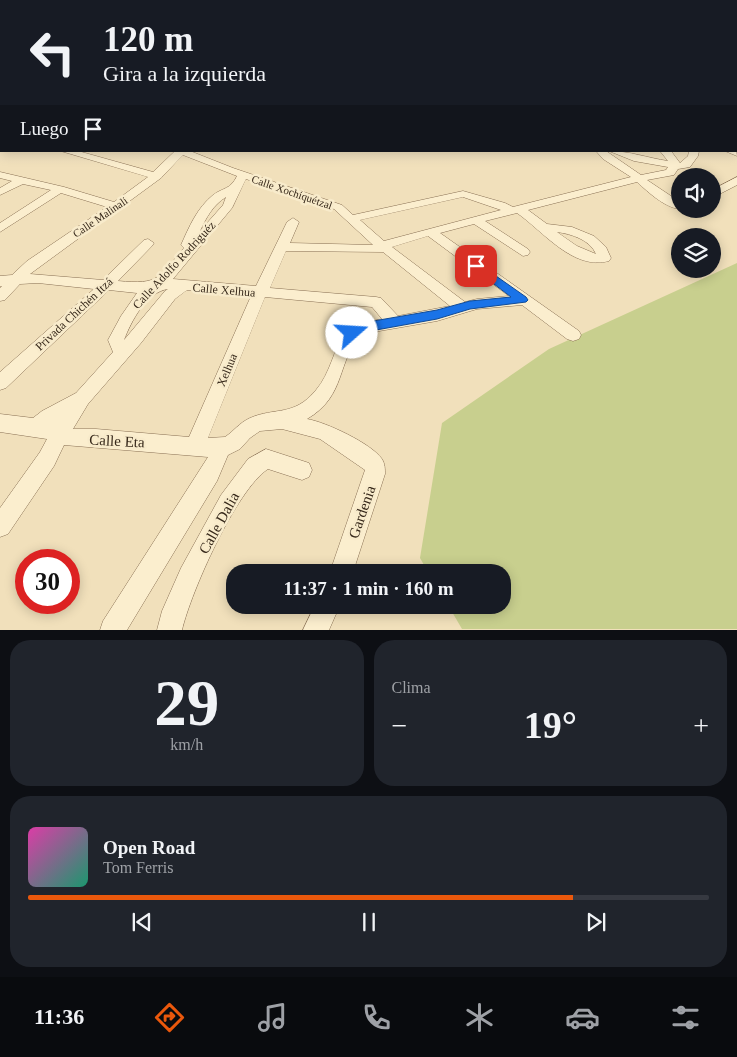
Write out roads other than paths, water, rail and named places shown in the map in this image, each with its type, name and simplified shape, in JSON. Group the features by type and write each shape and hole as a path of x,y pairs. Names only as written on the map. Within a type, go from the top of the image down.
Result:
{"street":[{"path":"70,152 157,176"},
{"name":"Calle Malinali","path":"0,296 31,265 157,176 180,152"},
{"name":"Calle Xochiquétzal","path":"184,152 243,175 338,207 350,219 462,307"},
{"path":"602,152 605,156 627,169 637,179 671,200"},
{"path":"616,152 638,159 686,165 694,152"},
{"path":"281,247 376,250 390,242 671,172 674,165 670,155 666,152"},
{"path":"0,175 60,189 116,206"},
{"name":"Calle Adolfo Rodriguéz","path":"123,353 117,345 117,338 134,308 143,296 165,279 228,206 243,175"},
{"path":"0,192 22,180"},
{"path":"721,191 735,184"},
{"path":"187,253 186,249 194,234 196,224 209,206 217,198 236,188"},
{"path":"0,228 60,189"},
{"path":"350,219 463,194 515,210 547,228"},
{"path":"209,206 216,220"},
{"path":"477,221 523,252"},
{"name":"Xelhua","path":"195,446 260,293 293,222"},
{"path":"431,232 522,300 573,335"},
{"name":"Privada Chichén Itzá","path":"0,384 148,243"},
{"name":"Calle Xelhua","path":"16,279 38,278 138,288 157,285 185,286 376,302 394,322"},
{"path":"0,281 16,279"},
{"path":"79,283 85,304"},
{"path":"0,526 47,460 59,435 82,398 123,353 170,294 185,286"},
{"path":"112,630 228,446 252,425 283,420 313,405 324,394 350,337 355,331 362,328 437,315 462,307 489,302 522,300"},
{"path":"37,427 48,417 82,398"},
{"name":"Gardenia","path":"283,420 292,426 322,431 357,452 375,466 375,474 345,564"},
{"name":"Calle Eta","path":"0,423 37,427 69,438 96,438 195,446 228,446"},
{"name":"Calle Dalia","path":"169,630 179,600 221,513 254,466 266,460 302,470"},
{"path":"315,630 323,614"}]}
